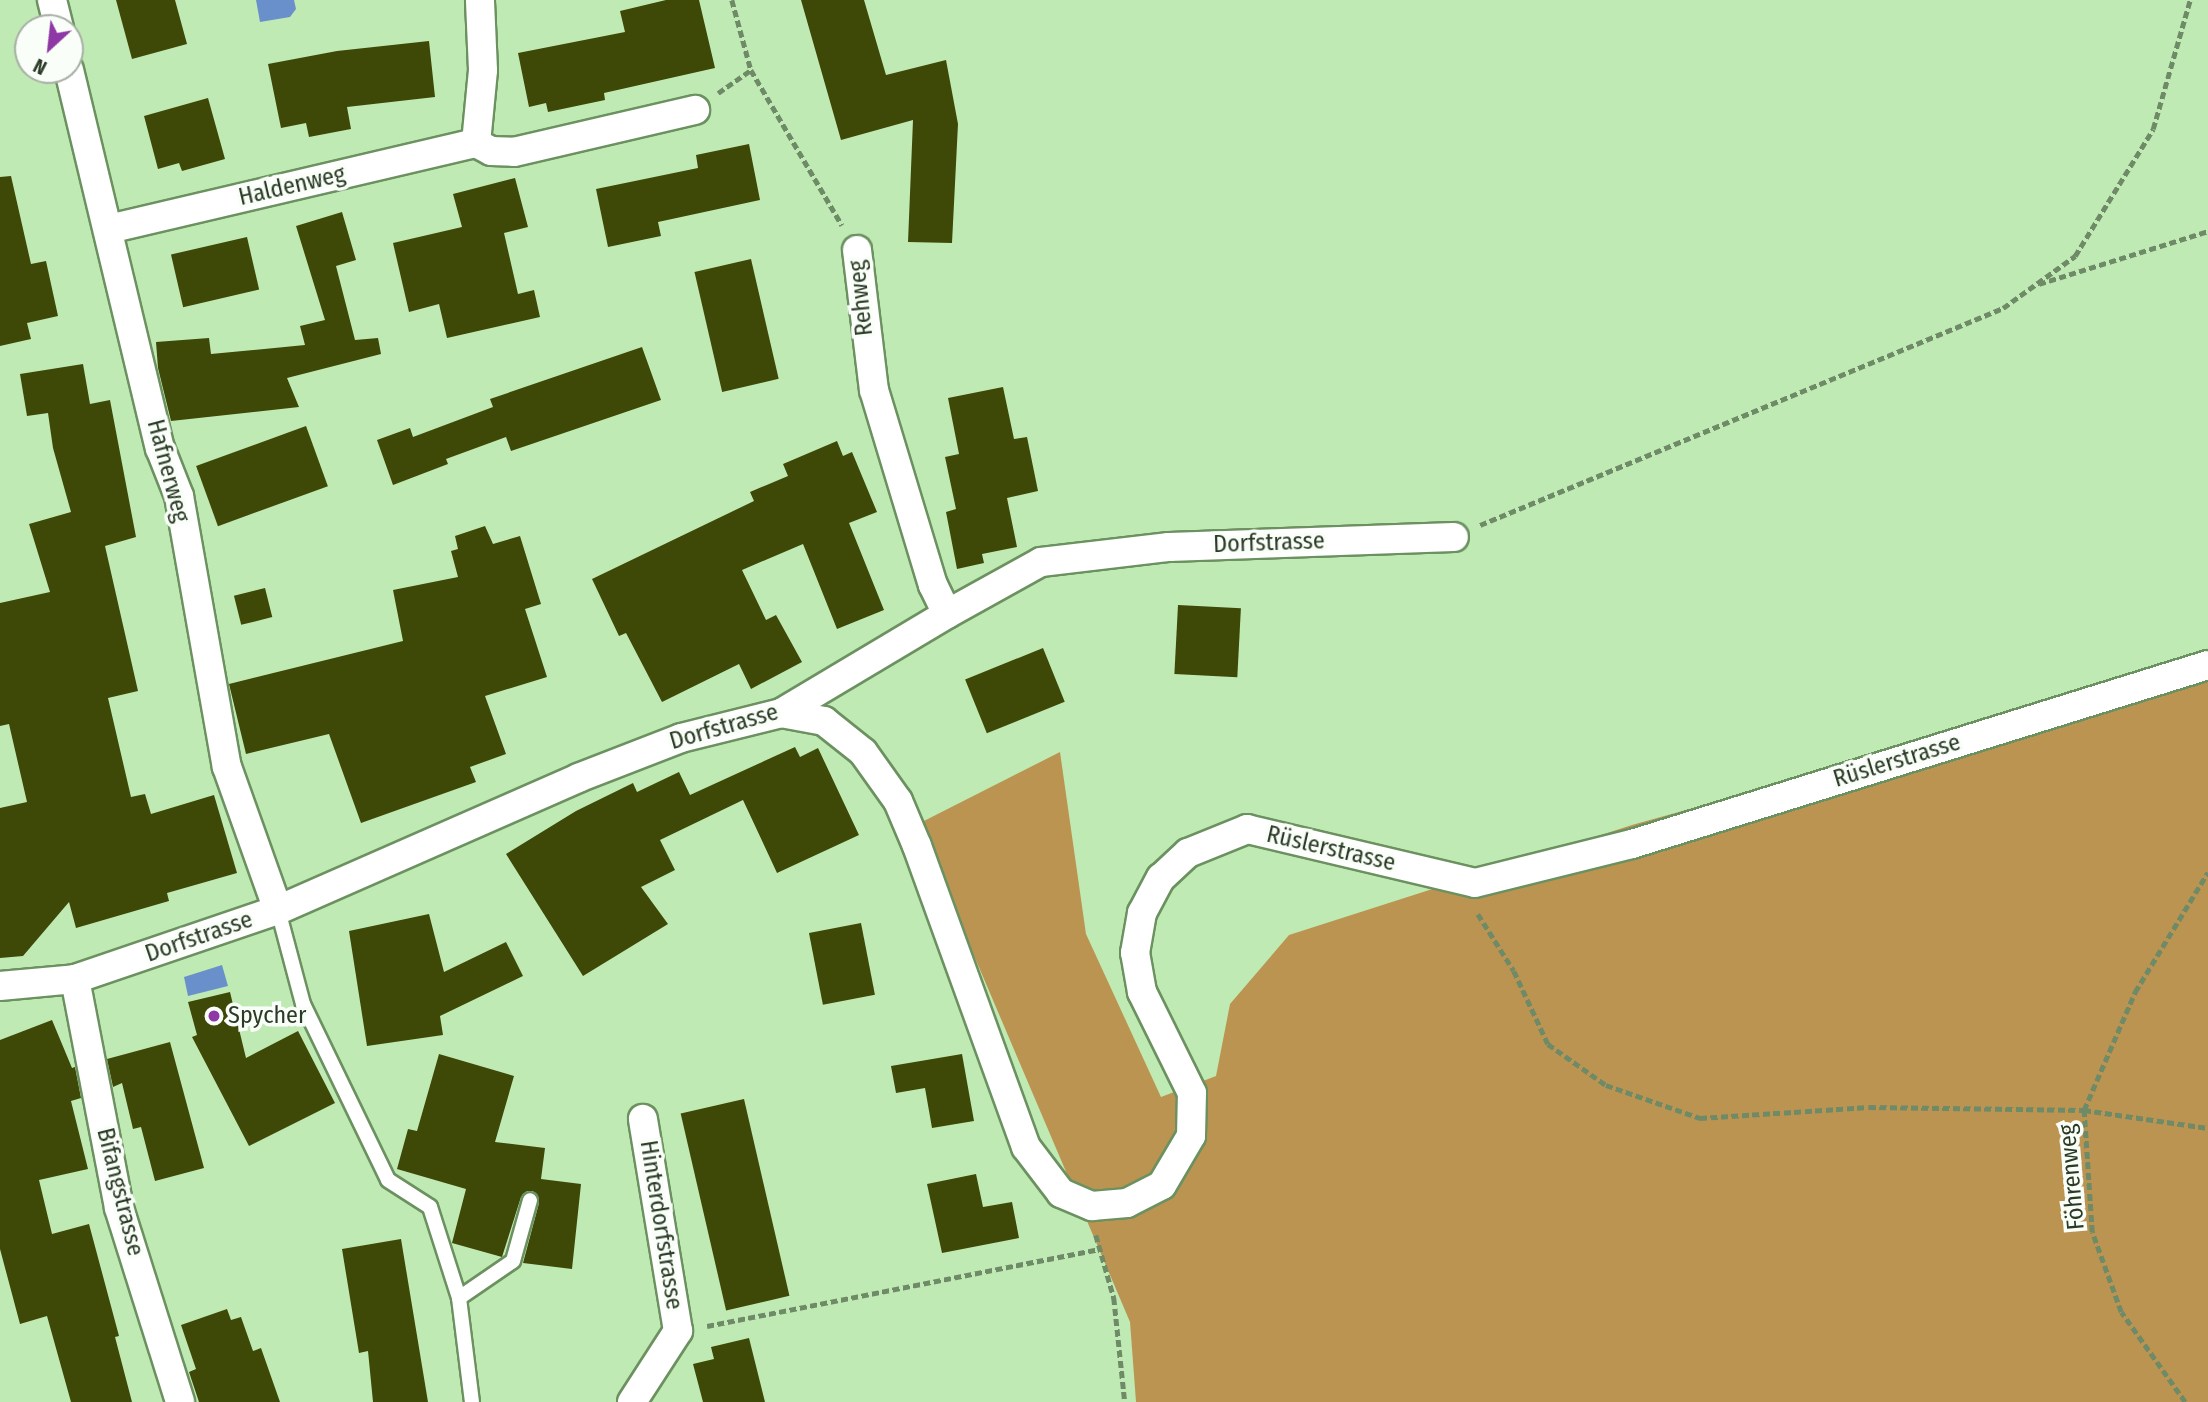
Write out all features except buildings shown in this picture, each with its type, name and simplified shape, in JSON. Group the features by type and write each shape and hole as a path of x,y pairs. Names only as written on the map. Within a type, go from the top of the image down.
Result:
{"street":[{"path":"476,143 483,69 480,0"},
{"name":"Hafnerweg","path":"73,84 160,448 179,496 227,768 278,910"},
{"name":"Haldenweg","path":"109,229 476,143 491,151 514,152 695,110"},
{"name":"Rehweg","path":"857,250 873,390 933,584 947,614"},
{"name":"Dorfstrasse","path":"0,986 75,979 278,910 578,778 668,743 781,713 947,614 1041,562 1169,547 1454,537"},
{"name":"Rüslerstrasse","path":"781,713 824,722 863,752 898,801 917,846 1026,1147 1061,1193 1092,1206 1127,1203 1162,1185 1191,1136 1192,1093 1142,992 1135,953 1142,913 1161,878 1188,853 1247,829 1475,883 1632,844 2208,665"},
{"name":"Bifangstrasse","path":"75,979 119,1208 180,1402"},
{"name":"Hinterdorfstrasse","path":"632,1402 678,1331 643,1119"}],"lane":[{"path":"278,910 303,1004 388,1180 430,1207 459,1298 472,1402"},
{"path":"459,1298 513,1261 530,1200"}],"path":[{"name":"Rehweg","path":"732,0 751,70 857,250"},
{"path":"1454,537 2003,308 2075,256 2153,129 2190,0"},
{"path":"695,110 751,70"},
{"path":"2035,285 2208,231"},
{"name":"Föhrenweg","path":"2185,1402 2121,1312 2092,1232 2084,1110 2135,992 2208,873"},
{"path":"1455,879 1514,971 1548,1044 1606,1086 1700,1118 1870,1107 2084,1110 2208,1128"},
{"path":"1092,1206 1098,1249 1114,1298 1125,1402"},
{"path":"678,1331 1098,1249"}],"shaded area":[{"path":"2208,664 2208,1402 1136,1402 1130,1322 918,824 1060,752 1086,934 1161,1097 1216,1076 1230,1004 1289,935 1632,825"}],"water":[{"path":"256,0 294,0 296,9 290,17 260,22"},
{"path":"222,965 228,986 188,996 184,977"}],"place":[{"name":"Spycher","path":"214,1016"}]}
